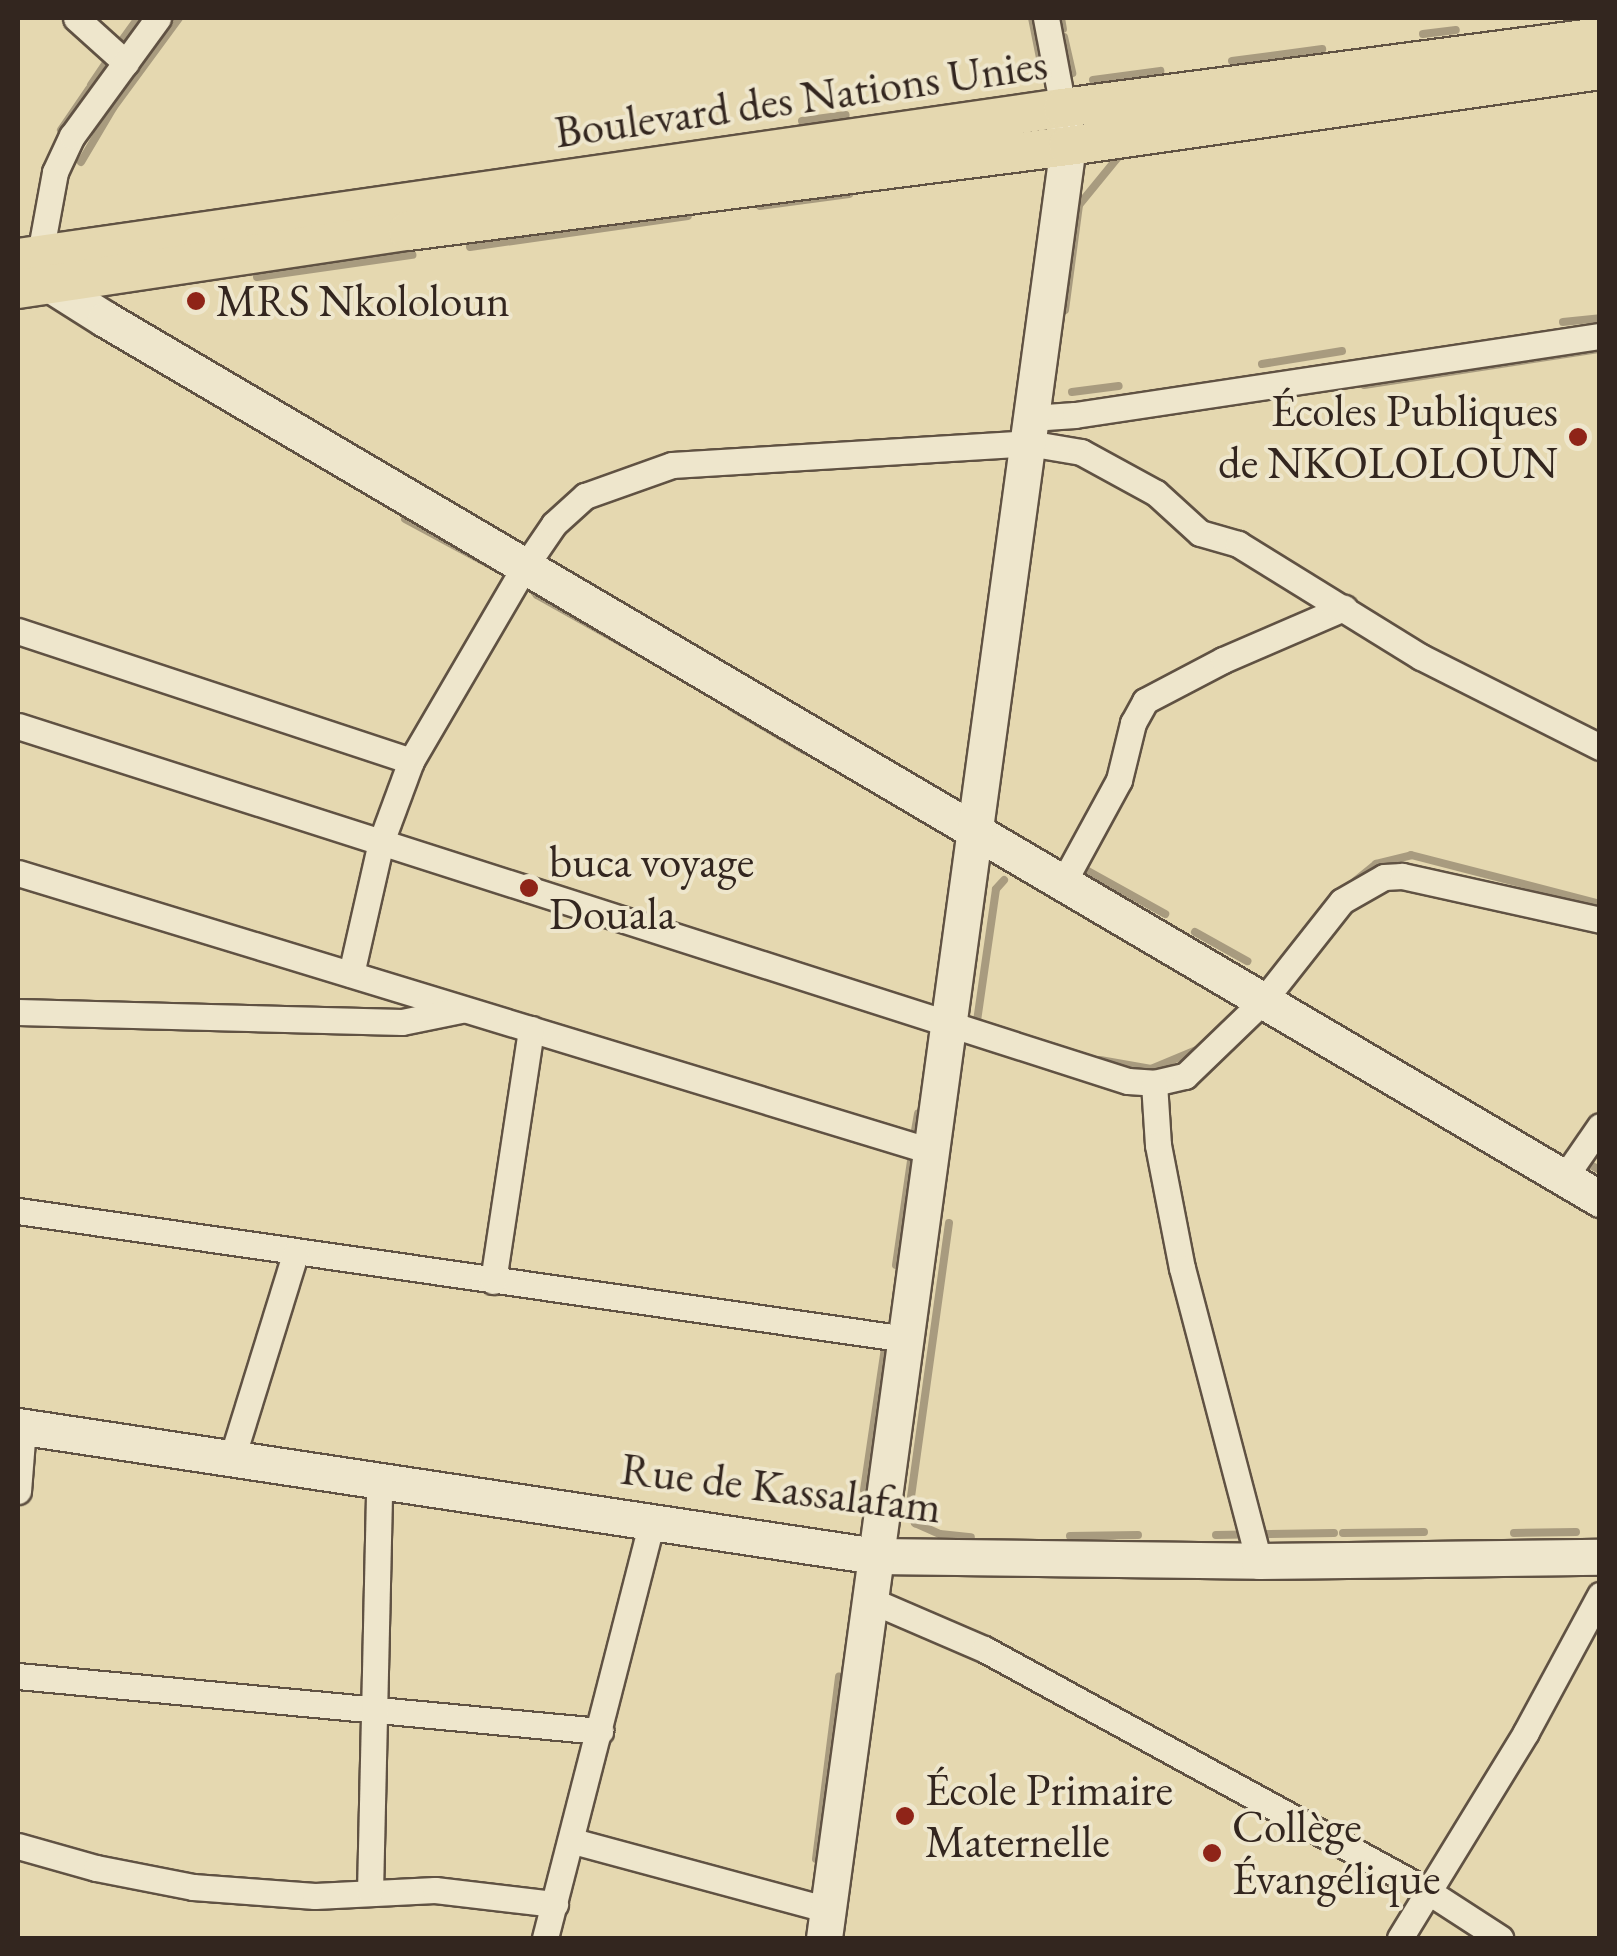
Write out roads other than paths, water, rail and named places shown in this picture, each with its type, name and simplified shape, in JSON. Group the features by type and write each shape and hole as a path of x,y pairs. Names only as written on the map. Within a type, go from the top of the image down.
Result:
{"main road":[{"name":"Boulevard des Nations Unies","path":"31,272 1063,108 1600,37"},
{"name":"Boulevard des Nations Unies","path":"257,239 1068,146 1600,70"}],"street":[{"path":"76,18 126,63"},
{"path":"158,18 72,136 54,172 31,272 524,568 1064,881 1600,1199"},
{"path":"573,1841 826,1924 1068,146 1046,18"},
{"path":"351,974 381,842 411,761 524,568 554,524 585,496 672,464 1030,431 1094,412 1600,336"},
{"path":"1030,431 1118,468 1180,510 1200,533 1238,544 1421,657 1600,748"},
{"path":"1064,881 1119,780 1132,724 1145,701 1223,660 1344,608"},
{"path":"18,631 411,761"},
{"path":"18,726 1128,1081 1154,1083 1185,1076 1263,1001 1342,901 1384,877 1402,876 1600,920"},
{"path":"18,873 931,1151"},
{"path":"18,1012 402,1022 465,1009"},
{"path":"493,1282 531,1029"},
{"path":"1154,1083 1158,1145 1182,1268 1259,1561"},
{"path":"1564,1178 1600,1126"},
{"path":"18,1211 295,1254 906,1339"},
{"path":"232,1458 295,1254"},
{"path":"18,1490 20,1426"},
{"name":"Rue de Kassalafam","path":"20,1426 876,1556 1259,1561 1600,1557"},
{"path":"370,1892 379,1480"},
{"path":"544,1938 573,1841 652,1522"},
{"path":"1400,1938 1526,1732 1600,1594"},
{"path":"870,1600 984,1649 1429,1892 1500,1938"},
{"path":"18,1676 600,1731"},
{"path":"18,1846 96,1868 193,1887 301,1896 435,1890 555,1904"}],"waterway":[{"path":"120,43 138,18"},
{"path":"81,162 113,108 179,18"},
{"path":"1032,18 1040,58 1039,78"},
{"path":"1061,18 1063,29"},
{"path":"1423,34 1456,30"},
{"path":"1064,37 1072,73"},
{"path":"1232,61 1322,49"},
{"path":"91,85 108,60"},
{"path":"1093,80 1160,71"},
{"path":"61,130 89,89"},
{"path":"802,121 846,115"},
{"path":"1065,310 1079,205 1119,156"},
{"path":"760,206 849,194"},
{"path":"470,247 688,216"},
{"path":"257,277 412,255"},
{"path":"1563,322 1600,318"},
{"path":"1364,385 1600,349"},
{"path":"1262,364 1342,351"},
{"path":"1072,392 1119,386"},
{"path":"405,519 511,576"},
{"path":"528,584 537,595 669,669"},
{"path":"731,707 805,751"},
{"path":"1355,881 1376,864 1411,855 1600,904"},
{"path":"1077,865 1165,914"},
{"path":"976,1028 996,889 1004,880"},
{"path":"1195,932 1247,961"},
{"path":"1100,1060 1151,1069 1201,1048"},
{"path":"913,1142 918,1113"},
{"path":"896,1265 912,1154"},
{"path":"1583,1161 1600,1170"},
{"path":"949,1223 909,1512 915,1523 940,1534 971,1537"},
{"path":"864,1490 886,1341"},
{"path":"1343,1533 1424,1532"},
{"path":"1514,1533 1576,1532"},
{"path":"1216,1535 1334,1533"},
{"path":"1070,1536 1138,1535"},
{"path":"816,1859 839,1676"}],"place":[{"name":"MRS Nkololoun","path":"196,301"},
{"name":"Écoles Publiques de NKOLOLOUN","path":"1578,437"},
{"name":"buca voyage Douala","path":"529,888"},
{"name":"École Primaire Maternelle","path":"905,1816"},
{"name":"Collège Évangélique","path":"1212,1853"}]}
